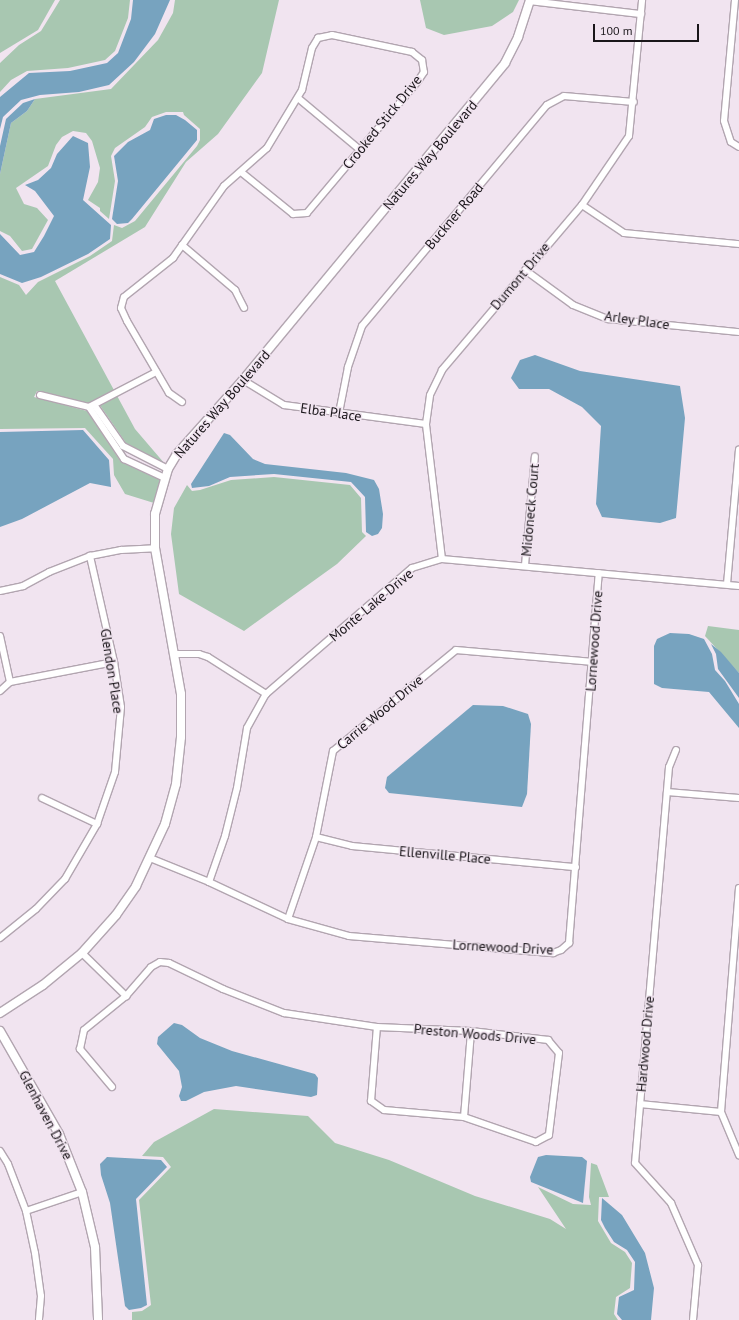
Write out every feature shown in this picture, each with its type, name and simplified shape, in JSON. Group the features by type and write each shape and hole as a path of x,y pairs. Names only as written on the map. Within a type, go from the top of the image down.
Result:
{"street":[{"path":"530,0 641,14"},
{"name":"Natures Way Boulevard","path":"0,1013 43,985 82,952 116,915 150,858 165,824 176,784 181,737 181,694 155,548 155,514 168,469 177,454 243,380 505,63 518,37 530,0"},
{"name":"Dumont Drive","path":"442,559 426,424 430,395 442,370 525,270 582,205 629,136 634,102 642,0"},
{"path":"735,0 724,121 731,142 739,147"},
{"name":"Crooked Stick Drive","path":"182,402 169,393 122,311 121,304 126,294 173,258 224,186 267,148 298,98 305,84 314,44 324,35 418,55 424,66 422,76 359,149 310,210 301,215 293,214 241,172"},
{"name":"Buckner Road","path":"338,413 348,367 362,326 547,105 564,96 634,102"},
{"path":"298,98 359,149"},
{"path":"582,205 624,233 739,244"},
{"path":"182,245 235,290 244,308"},
{"name":"Arley Place","path":"525,270 573,305 608,319 739,332"},
{"path":"40,395 92,406 156,372"},
{"name":"Elba Place","path":"243,380 284,405 426,424"},
{"path":"92,406 123,446 168,469"},
{"path":"92,406 118,453 142,469 165,478"},
{"path":"727,584 739,450"},
{"name":"Midoneck Court","path":"525,565 534,456"},
{"path":"142,469 146,459"},
{"path":"0,591 23,586 49,572 90,556 121,550 155,548"},
{"name":"Glendon Place","path":"0,938 36,909 65,879 98,824 115,772 120,707 114,662 90,556"},
{"name":"Monte Lake Drive","path":"209,882 225,836 237,788 247,728 266,694 412,568 442,559 525,565 739,586"},
{"name":"Lornewood Drive","path":"150,858 209,882 288,919 349,936 553,953 562,950 569,943 593,662 599,573"},
{"path":"0,636 10,682"},
{"name":"Carrie Wood Drive","path":"288,919 316,837 333,751 456,650 593,662"},
{"path":"175,654 199,654 208,657 266,694"},
{"path":"0,691 10,682 114,662"},
{"name":"Hardwood Drive","path":"676,750 669,767 635,1163 670,1203 698,1265 693,1320"},
{"path":"667,792 739,798"},
{"path":"42,798 98,824"},
{"name":"Ellenville Place","path":"316,837 352,846 576,867"},
{"path":"739,888 736,959 721,1112 739,1155"},
{"path":"82,952 126,996"},
{"name":"Preston Woods Drive","path":"112,1087 80,1050 84,1030 126,996 151,967 160,962 169,963 223,989 284,1013 377,1027 471,1031 548,1040 559,1053 549,1135 536,1142 464,1117 384,1110 372,1101 377,1027"},
{"name":"Glenhaven Drive","path":"0,1031 59,1134 82,1192 94,1247 98,1320"},
{"path":"464,1117 471,1031"},
{"path":"640,1104 721,1112"},
{"path":"0,1151 8,1164 26,1211 35,1253 41,1296 39,1320"},
{"path":"26,1211 82,1192"}],"green space":[{"path":"0,0 55,0 38,30 0,53"},
{"path":"60,0 130,0 128,18 115,51 105,60 68,68 27,71 11,80 0,92 0,63 19,45 41,31"},
{"path":"175,0 279,0 262,73 218,134 186,162 145,227 55,281 135,429 165,464 126,443 99,404 86,404 37,391 34,397 87,411 121,462 160,480 154,503 125,494 114,475 113,459 85,428 0,429 0,277 19,285 26,295 38,282 90,256 112,241 114,225 122,228 135,221 197,146 200,140 200,129 184,115 183,112 166,112 152,117 145,127 115,148 111,156 115,181 109,219 100,211 100,208 88,200 98,182 100,168 92,141 86,133 73,131 62,137 56,145 48,166 16,188 24,204 37,208 48,220 32,249 22,251 10,236 0,231 0,174 11,123 27,111 35,99 111,89 158,40 173,13"},
{"path":"420,0 519,0 513,12 492,26 444,35 426,28"},
{"path":"274,477 350,485 361,498 362,532 366,536 337,564 244,631 179,594 171,534 174,508 187,485 192,491 200,490 231,480"},
{"path":"708,626 739,630 739,673 705,636"},
{"path":"214,1109 308,1116 335,1143 389,1160 475,1196 550,1219 566,1229 538,1187 573,1204 591,1205 589,1197 591,1163 597,1165 609,1197 599,1197 598,1221 611,1243 625,1252 632,1263 630,1288 616,1297 614,1314 618,1320 132,1320 132,1312 142,1311 151,1305 139,1200 171,1167 163,1157 142,1156 154,1142"}],"water":[{"path":"133,0 170,0 155,34 134,62 109,85 79,92 40,95 21,100 3,117 0,129 0,97 29,73 70,71 107,63 118,53 131,19"},
{"path":"35,99 27,111 11,123 0,174 0,146 6,119 23,103"},
{"path":"166,115 176,115 185,120 197,130 197,140 132,219 128,223 117,224 112,219 118,181 114,156 128,142 150,130 154,119"},
{"path":"73,136 88,143 90,167 83,200 111,225 110,239 88,254 41,277 22,283 0,274 0,234 20,255 34,252 44,236 54,216 35,191 25,185 38,180 51,168 57,154"},
{"path":"535,355 580,371 680,386 685,418 676,518 660,523 602,517 596,504 601,426 582,407 549,389 519,389 511,378 520,360"},
{"path":"83,430 109,460 111,487 90,483 22,519 0,527 0,432"},
{"path":"224,433 230,435 253,459 265,464 346,473 374,480 379,489 383,514 382,528 378,534 372,536 366,532 365,497 351,482 274,474 230,477 209,486 192,488 191,484"},
{"path":"670,633 689,634 704,639 712,654 715,670 725,681 739,704 739,728 709,692 662,688 654,684 654,646 657,639"},
{"path":"711,644 721,652 739,673 739,698 718,669 716,654"},
{"path":"473,705 503,706 528,714 531,724 527,794 522,807 389,793 385,788 387,777"},
{"path":"174,1023 182,1025 200,1038 232,1051 315,1074 318,1078 317,1095 311,1097 236,1086 204,1092 186,1101 181,1101 179,1096 182,1087 179,1071 157,1044 158,1037"},
{"path":"546,1155 582,1157 587,1161 583,1203 531,1182 530,1177 538,1157"},
{"path":"107,1157 161,1160 167,1167 136,1199 147,1305 141,1308 129,1310 125,1306 110,1203 101,1175 100,1164"},
{"path":"602,1198 622,1215 645,1253 654,1288 651,1320 622,1320 617,1314 619,1297 634,1290 635,1262 627,1250 614,1242 605,1228 601,1220"}]}
